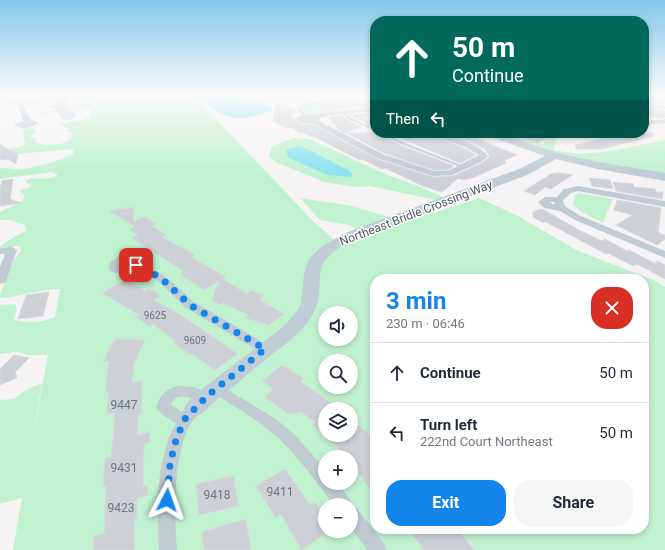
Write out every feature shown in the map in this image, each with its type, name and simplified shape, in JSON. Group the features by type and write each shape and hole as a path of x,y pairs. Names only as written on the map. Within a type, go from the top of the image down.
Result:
{"street":[{"path":"319,121 366,150 404,165 433,174 449,173 482,158 483,154 470,146 445,138"},
{"path":"649,123 665,121"},
{"path":"503,138 547,154 600,167 665,177"},
{"name":"Northeast Bridle Crossing Way","path":"200,403 296,324 307,308 311,294 314,264 320,255 339,241 534,167 547,154"},
{"path":"559,200 566,191 574,188 665,204"},
{"path":"559,200 548,199 543,202 547,206 563,209 578,218 665,255"},
{"path":"559,200 559,204 563,209"},
{"path":"0,251 12,250 0,281"},
{"path":"134,267 154,274 162,279 190,305 265,349"},
{"path":"168,550 167,500 170,464 175,443 200,403 271,423 291,441 318,473"},
{"path":"332,490 339,498"},
{"path":"358,523 378,550"}],"lane":[{"path":"356,121 370,128"},
{"path":"394,138 464,166"}],"green space":[{"path":"79,121 217,121 315,223 341,246 370,235 349,225 320,220 300,198 352,206 405,222 479,198 518,216 576,250 638,274 370,274 370,534 649,534 649,278 665,287 665,550 13,550 22,498 0,504 0,400 14,399 26,390 42,383 32,444 49,348 47,355 29,355 16,352 0,354 0,305 15,304 17,308 14,320 30,322 44,320 55,317 60,289 45,290 0,298 0,294 15,258 21,251 19,246 0,248 7,241 26,231 25,225 10,220 0,220 0,212 22,202 25,195 20,192 21,190 32,185 27,183 26,180 45,179 58,175 52,172 0,179 0,169 22,169 45,164 73,154 73,149 17,154 0,151 23,146 25,143 22,132 29,129 36,130 31,136 36,139 36,143 50,145 66,142 72,137 72,133 67,131 70,128 59,124"},
{"path":"302,121 316,121 315,122"},
{"path":"295,138 310,139 390,176 443,197 436,200 370,186 356,187 324,182 276,162 269,156 271,148"},
{"path":"510,138 523,138 542,144 549,138 557,138 553,150 580,154 611,151 665,140 665,175 575,159"},
{"path":"580,193 613,199 603,223 583,213 573,205 575,195"}],"water":[{"path":"299,146 350,171 352,177 328,175 289,158 286,151"}],"building":[{"path":"273,121 297,121 301,124 314,125 377,159 433,177 453,176 482,163 490,156 484,149 469,141 458,138 475,138 517,155 503,161 506,163 472,178 463,180 458,178 442,192 423,186 362,159 360,160 315,137 302,132 300,133 291,127 287,128"},
{"path":"332,121 348,121 362,127 345,133 339,130"},
{"path":"361,121 370,121 370,125"},
{"path":"346,133 370,133 370,138 387,138 400,145 454,166 448,170 434,170 384,153"},
{"path":"649,133 653,133 653,136 649,137"},
{"path":"400,138 437,138 464,148 476,155 460,163"},
{"path":"524,138 548,138 537,143"},
{"path":"606,138 645,138 601,149 576,149 575,145"},
{"path":"0,145 18,154 16,164 8,159 0,160"},
{"path":"559,173 572,175 551,189 545,187 535,195 524,191 551,174"},
{"path":"589,178 610,180 613,189 592,186"},
{"path":"13,179 10,199 21,203 0,206 0,188 2,181"},
{"path":"613,182 633,184 634,187 655,189 656,192 663,192 662,199 616,191"},
{"path":"617,200 661,208 658,233 665,235 665,239 657,245 616,225 633,215 614,210"},
{"path":"133,207 134,221 144,217 157,224 152,226 166,235 162,237 195,255 191,257 226,277 223,279 247,294 251,290 264,296 260,300 284,314 269,325 245,318 248,315 223,303 220,305 212,300 219,281 204,290 181,275 183,271 132,238 138,235 130,230 134,226 109,211"},
{"path":"542,209 602,241 605,239 654,263 658,261 665,265 665,279 637,264 633,266 608,253 606,254 546,222 544,223 533,217 533,212"},
{"path":"126,279 145,291 149,288 161,296 154,300 179,314 238,354 215,370 172,342 176,341 152,324 151,327 135,317 139,315 102,293"},
{"path":"49,292 43,316 18,319 26,295"},
{"path":"115,339 145,340 134,363 132,382 142,381 141,414 138,415 137,435 150,432 150,442 144,444 143,486 147,485 148,495 137,498 134,550 93,550 94,536 104,534 106,486 103,487 105,458 111,457 115,413 107,414 109,392 105,393 109,361 103,361"},
{"path":"14,355 29,358 15,372 17,378 0,385 0,369"},
{"path":"282,365 303,378 300,381 330,402 318,402 318,429 312,424 315,422 301,412 288,414 265,397 273,389 262,381"},
{"path":"358,425 370,436 370,489 358,474 358,450 336,450 339,448 332,442 358,442"},
{"path":"285,469 310,505 315,502 318,506 318,517 316,518 318,521 318,538 320,538 301,550 281,514 275,517 256,486"},
{"path":"234,476 238,506 199,515 196,484"},
{"path":"246,519 251,550 204,550 202,532"},
{"path":"412,534 461,534 474,550 424,550"}],"route":[{"path":"136,265 134,267 154,274 169,284 190,305 265,349 206,397 184,420 175,443 170,464 167,500"}]}
